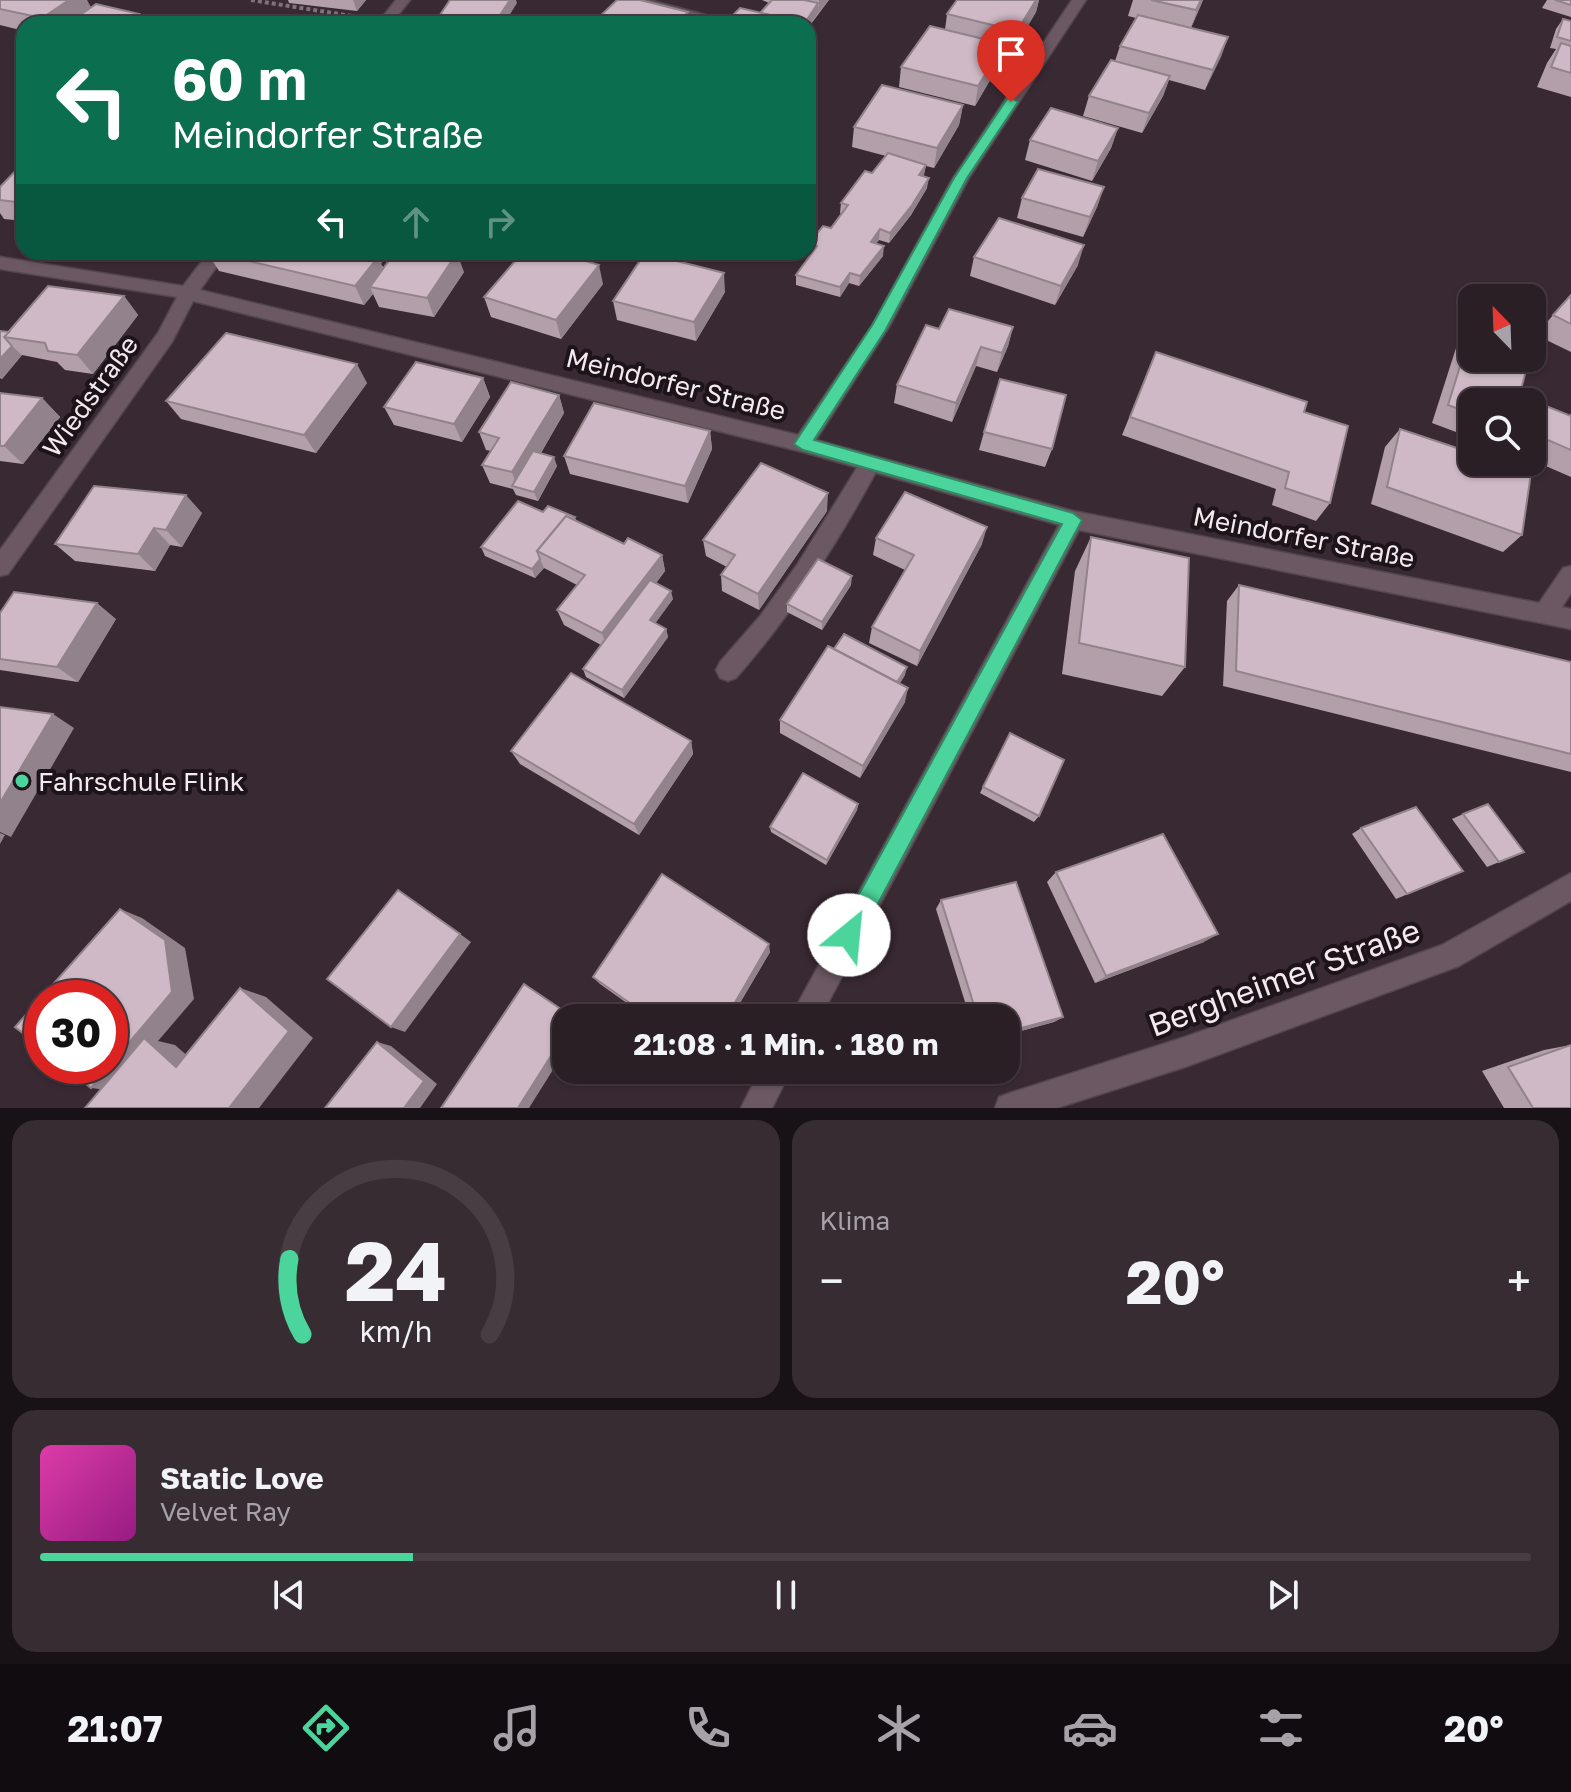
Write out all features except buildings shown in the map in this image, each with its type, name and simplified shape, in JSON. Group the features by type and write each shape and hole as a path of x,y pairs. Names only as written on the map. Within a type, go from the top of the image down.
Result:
{"street":[{"path":"391,16 403,0"},
{"path":"631,0 701,16"},
{"path":"803,444 880,327 961,178 1079,0"},
{"name":"Wiedstraße","path":"0,567 165,337 188,293 212,260"},
{"name":"Meindorfer Straße","path":"0,263 188,293 803,444 1073,520 1571,619"},
{"path":"728,670 759,636 812,565 870,464"},
{"path":"812,1004 1073,520"},
{"path":"1544,614 1571,575"},
{"name":"Bergheimer Straße","path":"1010,1108 1185,1052 1449,956 1571,886"},
{"path":"756,1108 769,1084"}],"path":[{"path":"251,0 349,16"}],"place":[{"name":"Fahrschule Flink","path":"22,781"}],"route":[{"path":"849,935 1073,520 803,444 880,327 961,178 1011,102"}]}
